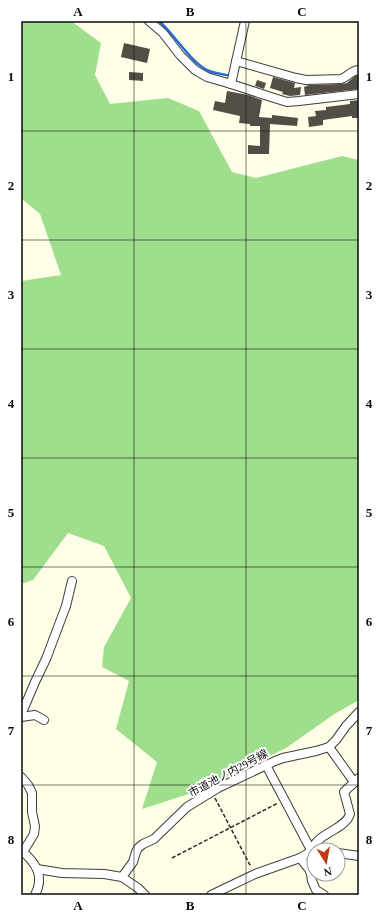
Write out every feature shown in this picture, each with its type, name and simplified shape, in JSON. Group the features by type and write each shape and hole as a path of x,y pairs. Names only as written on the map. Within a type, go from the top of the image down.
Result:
{"street":[{"path":"149,21 164,34 180,55 195,70 207,77 287,102 359,94"},
{"path":"232,84 245,21"},
{"path":"236,61 306,80 341,79 346,77 354,70 359,70"},
{"path":"44,720 36,715 21,716 34,682 46,659 66,606 72,581"},
{"path":"317,842 350,817 350,810 344,792 356,780 329,747 359,712"},
{"name":"市道池ノ内29号線","path":"122,877 133,862 138,848 154,839 187,807 211,792 282,758 329,747"},
{"path":"266,765 308,842"},
{"path":"21,777 32,792 32,812 35,826 34,834 22,851 30,858 40,877 35,895"},
{"path":"346,854 359,856"},
{"path":"211,895 255,874 306,855"},
{"path":"300,858 309,869 316,890 324,895"},
{"path":"37,869 62,873 104,874 122,877 145,895"}],"path":[{"path":"211,792 255,874"},
{"path":"172,858 285,800"}],"green space":[{"path":"21,21 71,21 101,43 95,75 110,104 168,98 199,111 232,172 256,178 342,156 359,160 359,700 333,715 286,748 198,791 142,809 157,762 116,729 129,681 102,667 104,647 131,598 104,546 68,533 33,580 21,584 21,281 61,275 40,214 21,198"}],"building":[{"path":"124,43 150,49 147,63 121,57"},
{"path":"129,72 143,73 143,81 129,80"},
{"path":"355,76 359,76 359,89 305,95 304,87 309,85 347,83"},
{"path":"273,77 295,83 294,88 301,87 300,95 290,96 270,88"},
{"path":"257,80 266,83 264,89 255,86"},
{"path":"227,91 248,95 262,100 259,117 272,118 272,115 298,118 297,126 270,124 269,154 248,154 248,145 260,146 260,126 250,126 250,124 239,123 240,116 213,110 215,101 225,103"},
{"path":"359,100 359,118 352,118 352,116 323,120 323,125 309,127 308,117 316,116 315,111 326,110 326,107 350,104 350,101"}],"waterway":[{"path":"159,21 196,62 211,72 227,75"}]}
